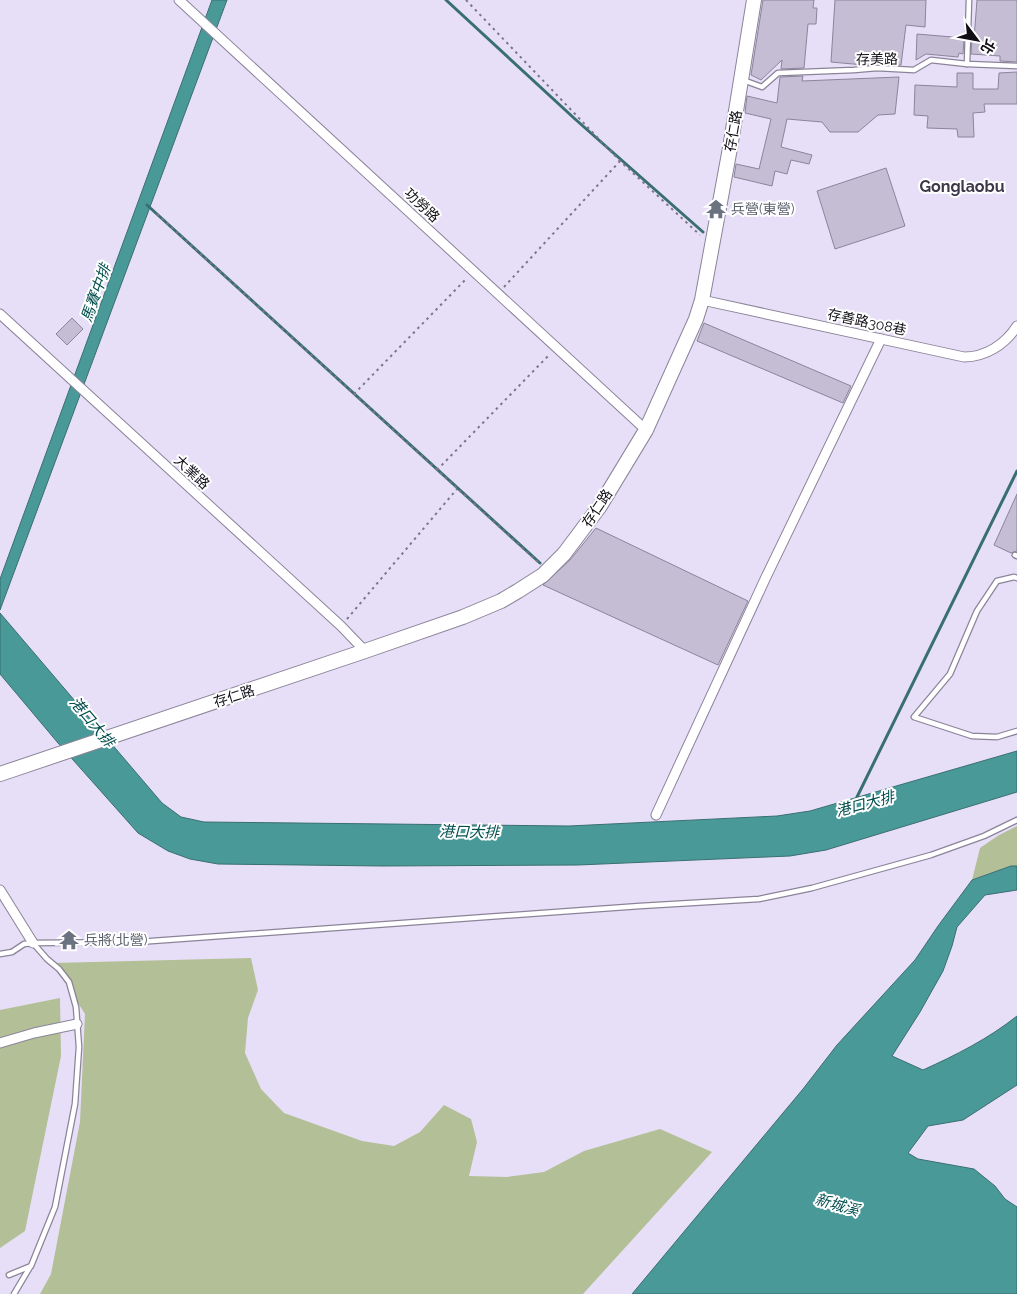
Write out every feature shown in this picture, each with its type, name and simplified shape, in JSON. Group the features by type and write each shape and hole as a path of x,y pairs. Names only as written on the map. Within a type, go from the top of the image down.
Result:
{"street":[{"name":"功勞路","path":"179,0 646,430"},
{"name":"存仁路","path":"0,774 463,616 501,601 543,575 564,554 600,506 646,430 690,333 702,300 742,80 754,0"},
{"name":"存善路308巷","path":"702,300 964,357 978,357 995,348 1017,326"},
{"name":"大業路","path":"0,314 341,626 365,651"},
{"path":"656,815 766,577 881,339"},
{"path":"0,890 32,943"},
{"path":"0,1043 34,1033 77,1024"}],"lane":[{"path":"967,64 969,0"},
{"name":"存美路","path":"742,80 762,87 778,73 877,68 914,70 932,60 967,64 1017,66"},
{"path":"1017,578 997,581 976,611 950,674 914,717 972,736 996,737 1017,731"},
{"path":"0,954 12,952 24,944 32,943 138,942 759,899 812,888 931,855 984,836 1017,820"},
{"path":"14,1294 31,1266 55,1207 66,1157 74,1104 79,1048 76,1007 69,982 59,969 46,959 32,943"},
{"path":"9,1275 31,1266"}],"path":[{"path":"466,0 620,161 700,235"},
{"path":"498,294 620,161"},
{"path":"157,214 539,563"},
{"path":"354,394 474,271"},
{"path":"437,470 556,348"},
{"path":"341,626 457,490"}],"shaded area":[{"path":"1017,826 1017,866 1011,866 972,880 980,848"},
{"path":"251,958 258,990 248,1018 245,1053 261,1089 284,1113 362,1141 394,1146 420,1132 444,1105 471,1119 477,1142 469,1176 507,1177 544,1172 584,1151 660,1129 712,1152 583,1294 40,1294 51,1274 80,1122 85,1014 53,963"},
{"path":"60,998 61,1056 25,1231 0,1248 0,1010"}],"water":[{"path":"212,0 227,0 0,610 0,579"},
{"name":"港口大排","path":"0,613 162,803 181,817 204,822 569,826 777,816 810,811 1017,751 1017,792 826,850 790,856 578,865 382,866 218,864 190,859 168,851 138,833 58,743 0,674"},
{"name":"新城溪","path":"1011,866 1017,866 1017,890 985,895 957,927 943,971 892,1056 923,1070 972,1046 1017,1016 1017,1085 963,1120 928,1126 908,1153 918,1159 974,1169 995,1186 1005,1199 1017,1207 1017,1294 632,1294 803,1089 837,1045 915,960 972,880"}],"building":[{"path":"763,0 814,0 813,8 817,8 816,24 808,24 804,68 781,69 782,60 761,80 751,75"},
{"path":"835,0 926,0 925,27 906,25 901,65 864,65 831,62"},
{"path":"977,0 1017,0 1017,62 1000,61 1000,56 971,54"},
{"path":"917,34 964,38 963,54 959,53 958,57 926,54 916,60"},
{"path":"1017,72 1017,104 984,104 985,112 973,113 974,137 958,137 957,129 927,128 928,116 914,115 915,85 957,87 957,73 973,73 973,89 998,89 999,73"},
{"path":"803,76 802,81 899,77 895,114 878,115 858,132 830,132 822,122 787,119 781,147 812,155 809,164 791,160 787,174 775,171 772,186 734,177 736,164 759,169 771,119 745,113 747,96 777,103 780,77"},
{"path":"886,168 905,226 835,249 817,191"},
{"path":"72,318 83,329 67,345 56,334"},
{"path":"704,323 851,386 843,403 697,341"},
{"path":"1017,494 1017,551 1011,553 994,545"},
{"path":"596,528 748,601 718,665 543,585 570,560"}],"waterway":[{"path":"446,0 575,119 703,232"},
{"path":"147,205 540,563"},
{"name":"港口大排","path":"857,797 1017,471"}],"place":[{"name":"兵營(東營)","path":"716,209"},
{"name":"兵將(北營)","path":"69,940"}],"district":[{"name":"Gonglaobu","path":"962,186"}],"water label":[{"name":"馬賽中排","path":"96,293"}]}
